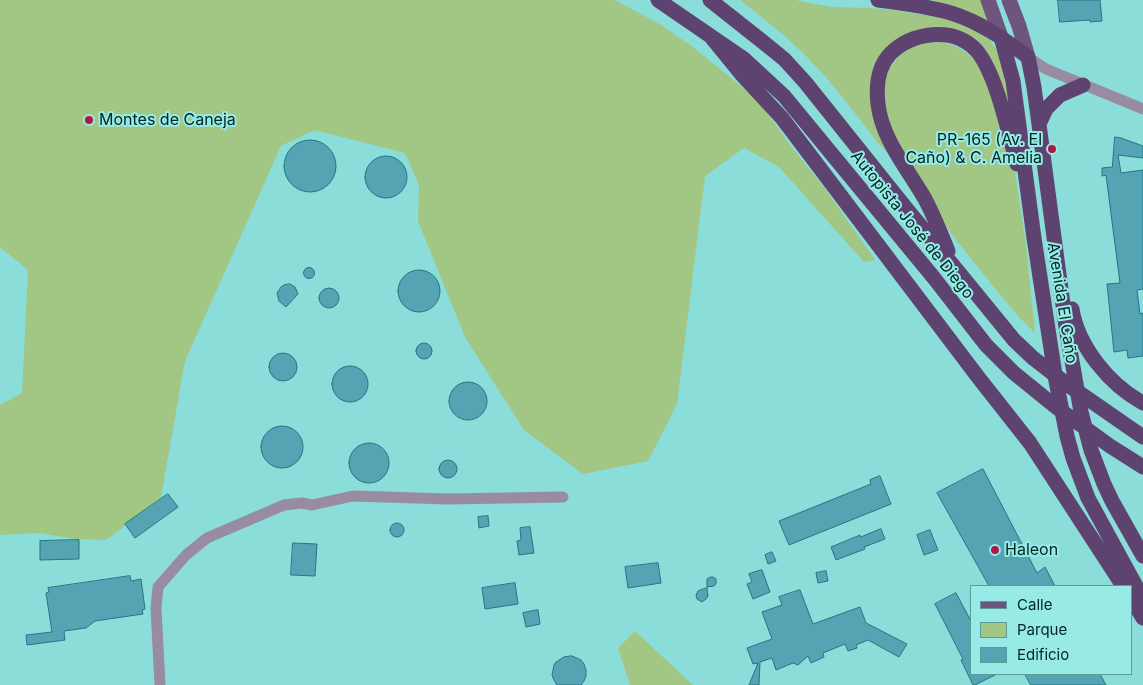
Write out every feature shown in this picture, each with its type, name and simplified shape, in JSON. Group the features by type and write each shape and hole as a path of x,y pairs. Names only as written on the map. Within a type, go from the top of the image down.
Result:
{"highway":[{"name":"Autopista José de Diego","path":"658,0 744,59 784,96 934,278 986,345 1014,373 1038,394 1110,446 1143,467"},
{"name":"Autopista José de Diego","path":"710,0 784,60 805,82 905,208 1014,340 1033,358 1068,385 1143,437"},
{"path":"878,0 927,7 952,13 1001,37 1028,57"},
{"path":"956,269 925,200 886,135 879,113 877,95 880,71 890,54 912,39 933,34 962,40 976,51 987,67 1008,129 1017,164 1021,194 1034,238"},
{"name":"Avenida El Caño","path":"1001,37 1014,81 1034,238 1059,398 1073,458 1088,498 1143,599"},
{"path":"712,38 782,118 972,370 1030,443 1122,585"},
{"name":"Avenida El Caño","path":"1028,57 1034,86 1066,328 1076,388 1096,466 1108,493 1143,556"},
{"path":"1039,124 1046,109 1060,95 1083,85"},
{"path":"1048,192 1063,245 1073,316 1078,332 1095,360 1107,375 1143,402"},
{"path":"1133,602 1143,618"}],"main road":[{"name":"Avenida El Caño","path":"988,0 1001,37"},
{"name":"Avenida El Caño","path":"1009,0 1028,57"}],"street":[{"path":"1028,57 1046,69 1143,109"},
{"path":"160,685 156,608 158,587 186,555 207,538 284,505 302,503 312,505 353,496 448,499 563,497"}],"green space":[{"path":"0,0 615,0 661,25 693,47 759,101 790,145 824,187 875,260 864,262 779,167 744,148 705,176 677,404 648,461 583,474 524,430 465,337 418,221 419,185 405,153 314,130 281,146 185,361 161,497 106,540 75,539 40,533 0,535 0,405 22,393 28,270 0,247"},
{"path":"740,0 795,0 831,7 871,8 948,19 982,34 990,40 1000,59 1012,108 1006,109 998,80 945,31 879,64 888,149 886,151 812,62 779,31"},
{"path":"931,0 982,0 989,23 937,2"},
{"path":"940,42 954,45 967,53 982,67 1007,143 1015,172 1026,245 1035,333 997,291 953,236 930,203 885,120 884,78 891,66 899,56 910,48 927,43"},
{"path":"635,631 693,685 630,685 618,648"}],"building":[{"path":"1058,0 1100,0 1102,21 1060,22"},
{"path":"1115,137 1143,146 1143,158 1118,155 1121,173 1143,170 1143,289 1137,290 1140,314 1143,313 1143,356 1128,358 1127,350 1114,352 1107,284 1120,283 1106,175 1102,176 1102,168 1112,167"},
{"path":"310,140 324,144 332,152 336,166 332,180 324,188 310,192 296,188 288,180 284,166 288,152 296,144"},
{"path":"390,156 398,159 404,165 407,177 404,189 398,195 382,198 374,195 368,189 365,173 368,165 374,159"},
{"path":"307,268 311,268 314,273 313,277 307,278 304,275 304,271"},
{"path":"423,270 431,273 437,279 440,291 437,303 431,309 415,312 407,309 401,303 398,287 401,279 407,273"},
{"path":"290,284 295,287 298,294 286,307 279,301 277,293 281,287"},
{"path":"325,288 333,288 339,294 339,302 333,308 325,308 319,302 319,294"},
{"path":"421,343 427,343 432,348 430,357 421,359 416,354 416,348"},
{"path":"283,353 293,357 297,367 293,377 283,381 273,377 269,367 273,357"},
{"path":"350,366 357,367 363,371 367,377 367,391 363,397 357,401 350,402 343,401 337,397 333,391 332,384 333,377 337,371 343,367"},
{"path":"468,382 475,383 481,388 486,394 486,408 481,414 475,419 468,420 461,419 455,414 450,408 449,401 450,394 455,388 461,383"},
{"path":"278,426 286,426 297,432 303,447 297,462 286,468 278,468 267,462 261,451 261,443 267,432"},
{"path":"373,443 380,446 386,452 389,463 388,471 380,480 373,483 365,483 358,480 350,471 349,459 352,452 361,444"},
{"path":"448,460 454,463 457,469 454,475 448,478 442,475 439,469 442,463"},
{"path":"983,469 1037,573 1045,567 1054,585 988,585 937,493"},
{"path":"880,476 891,504 789,545 779,521 871,484 870,480"},
{"path":"168,494 178,507 135,538 125,524"},
{"path":"488,516 489,526 479,528 478,517"},
{"path":"397,523 402,525 404,530 402,535 397,537 392,535 390,530 392,525"},
{"path":"530,527 534,553 519,555 517,541 521,540 520,528"},
{"path":"881,529 885,539 836,560 831,547"},
{"path":"930,530 938,550 924,555 917,535"},
{"path":"79,540 79,559 40,560 40,541"},
{"path":"293,543 317,544 315,576 291,575"},
{"path":"772,552 776,561 768,564 765,555"},
{"path":"658,563 661,583 628,588 625,567"},
{"path":"762,570 770,592 753,599 747,584 752,582 749,574"},
{"path":"826,571 828,581 818,583 816,573"},
{"path":"130,576 131,581 141,579 145,609 142,610 143,614 95,621 86,628 64,631 65,640 27,645 26,635 52,632 46,593 49,592 48,588"},
{"path":"711,577 716,579 716,584 707,587 707,579"},
{"path":"515,583 518,604 485,609 482,588"},
{"path":"707,588 708,596 706,599 702,602 697,599 698,591"},
{"path":"800,590 813,624 860,607 866,623 907,644 899,657 868,640 856,645 857,648 848,651 845,644 823,653 824,657 811,663 808,656 798,665 793,663 776,670 772,658 760,662 759,685 749,685 758,663 753,664 747,648 772,639 762,612 782,605 779,597"},
{"path":"956,593 970,619 970,675 995,675 973,685 961,660 963,659 935,604"},
{"path":"538,610 540,624 526,627 523,613"},
{"path":"572,656 581,660 584,664 586,676 584,681 581,685 557,685 552,675 554,665 564,657"},
{"path":"1026,675 1101,675 1106,685 1031,685"}],"place":[{"name":"Montes de Caneja","path":"89,120"},
{"name":"PR-165 (Av. El Caño) & C. Amelia","path":"1052,149"},
{"name":"Haleon","path":"995,550"}]}
